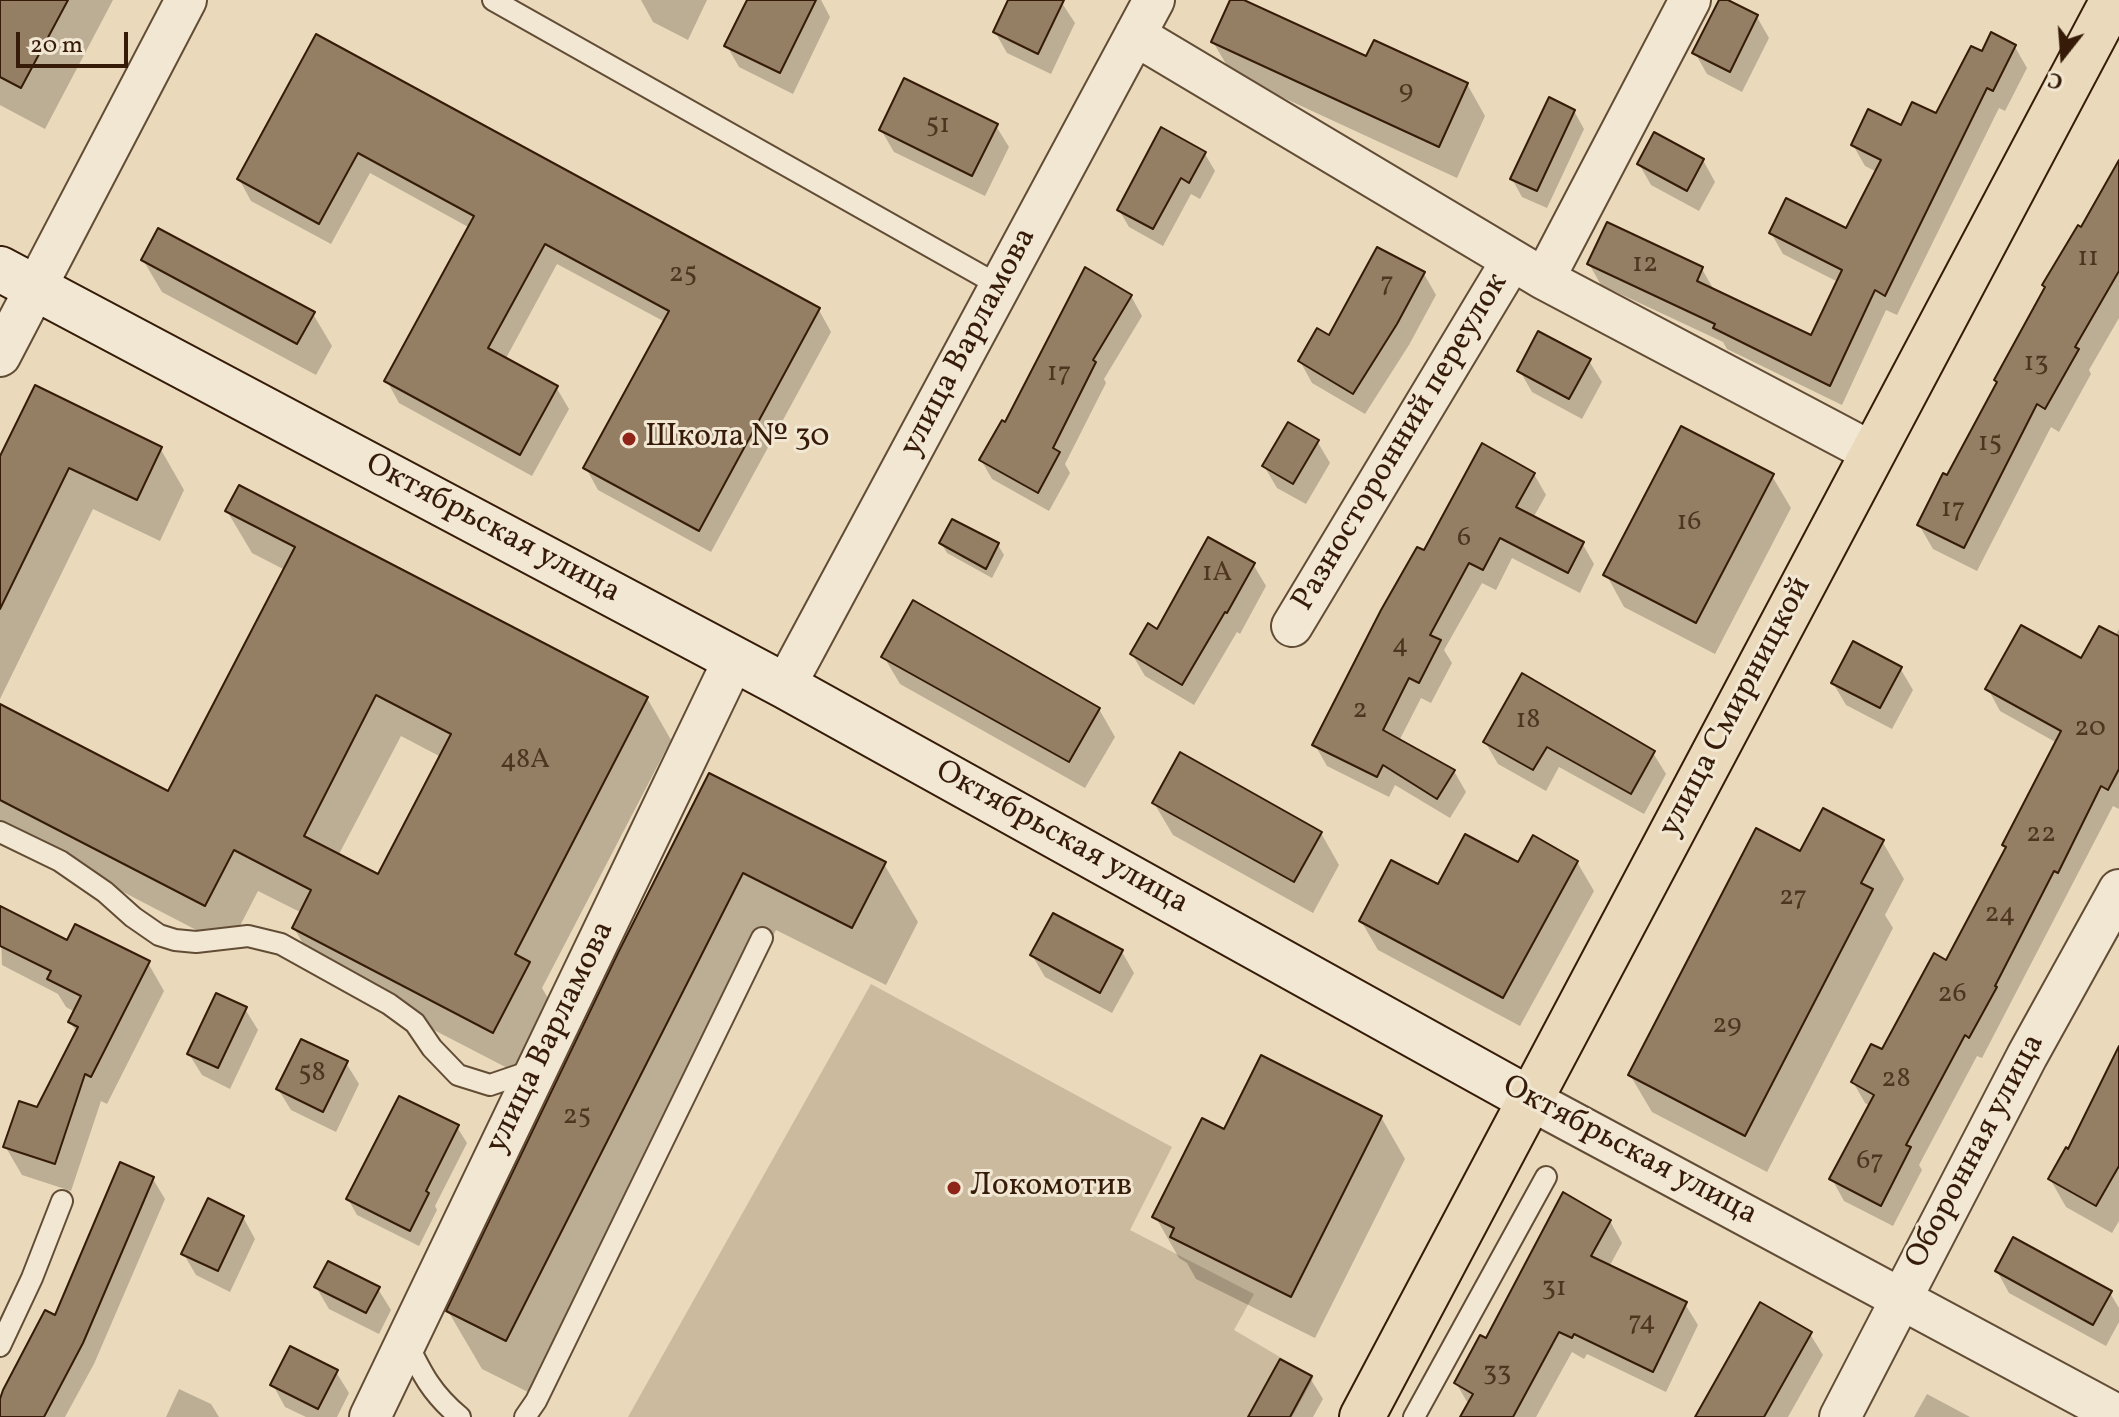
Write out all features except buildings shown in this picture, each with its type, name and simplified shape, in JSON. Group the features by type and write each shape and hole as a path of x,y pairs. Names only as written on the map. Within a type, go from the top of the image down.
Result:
{"main road":[{"name":"улица Смирницкой","path":"1362,1417 2113,0"},
{"name":"Октябрьская улица","path":"18,278 785,686 1529,1099"}],"street":[{"path":"0,356 18,278 186,0"},
{"name":"улица Варламова","path":"785,686 1154,0"},
{"name":"Разносторонний переулок","path":"1292,626 1528,270 1690,0"},
{"path":"1135,35 1528,270 1873,453"},
{"name":"улица Варламова","path":"370,1417 734,659"},
{"name":"Оборонная улица","path":"1840,1417 2019,1069 2119,890"},
{"name":"Октябрьская улица","path":"1529,1099 2119,1416"}],"lane":[{"path":"493,0 1000,286"},
{"path":"0,832 60,861 159,935 196,942 248,936 281,944 327,968 415,1023 432,1048 458,1075 490,1085 537,1069"},
{"path":"525,1417 536,1401 762,938"},
{"path":"1414,1417 1546,1177"},
{"path":"0,1346 32,1278 62,1201"},
{"path":"406,1341 440,1400 460,1417"}],"shaded area":[{"name":"Локомотив","path":"871,984 1172,1147 1130,1230 1254,1294 1234,1330 1314,1377 1292,1417 628,1417"}],"place":[{"name":"Школа № 30","path":"629,439"},
{"name":"Локомотив","path":"954,1188"}]}
